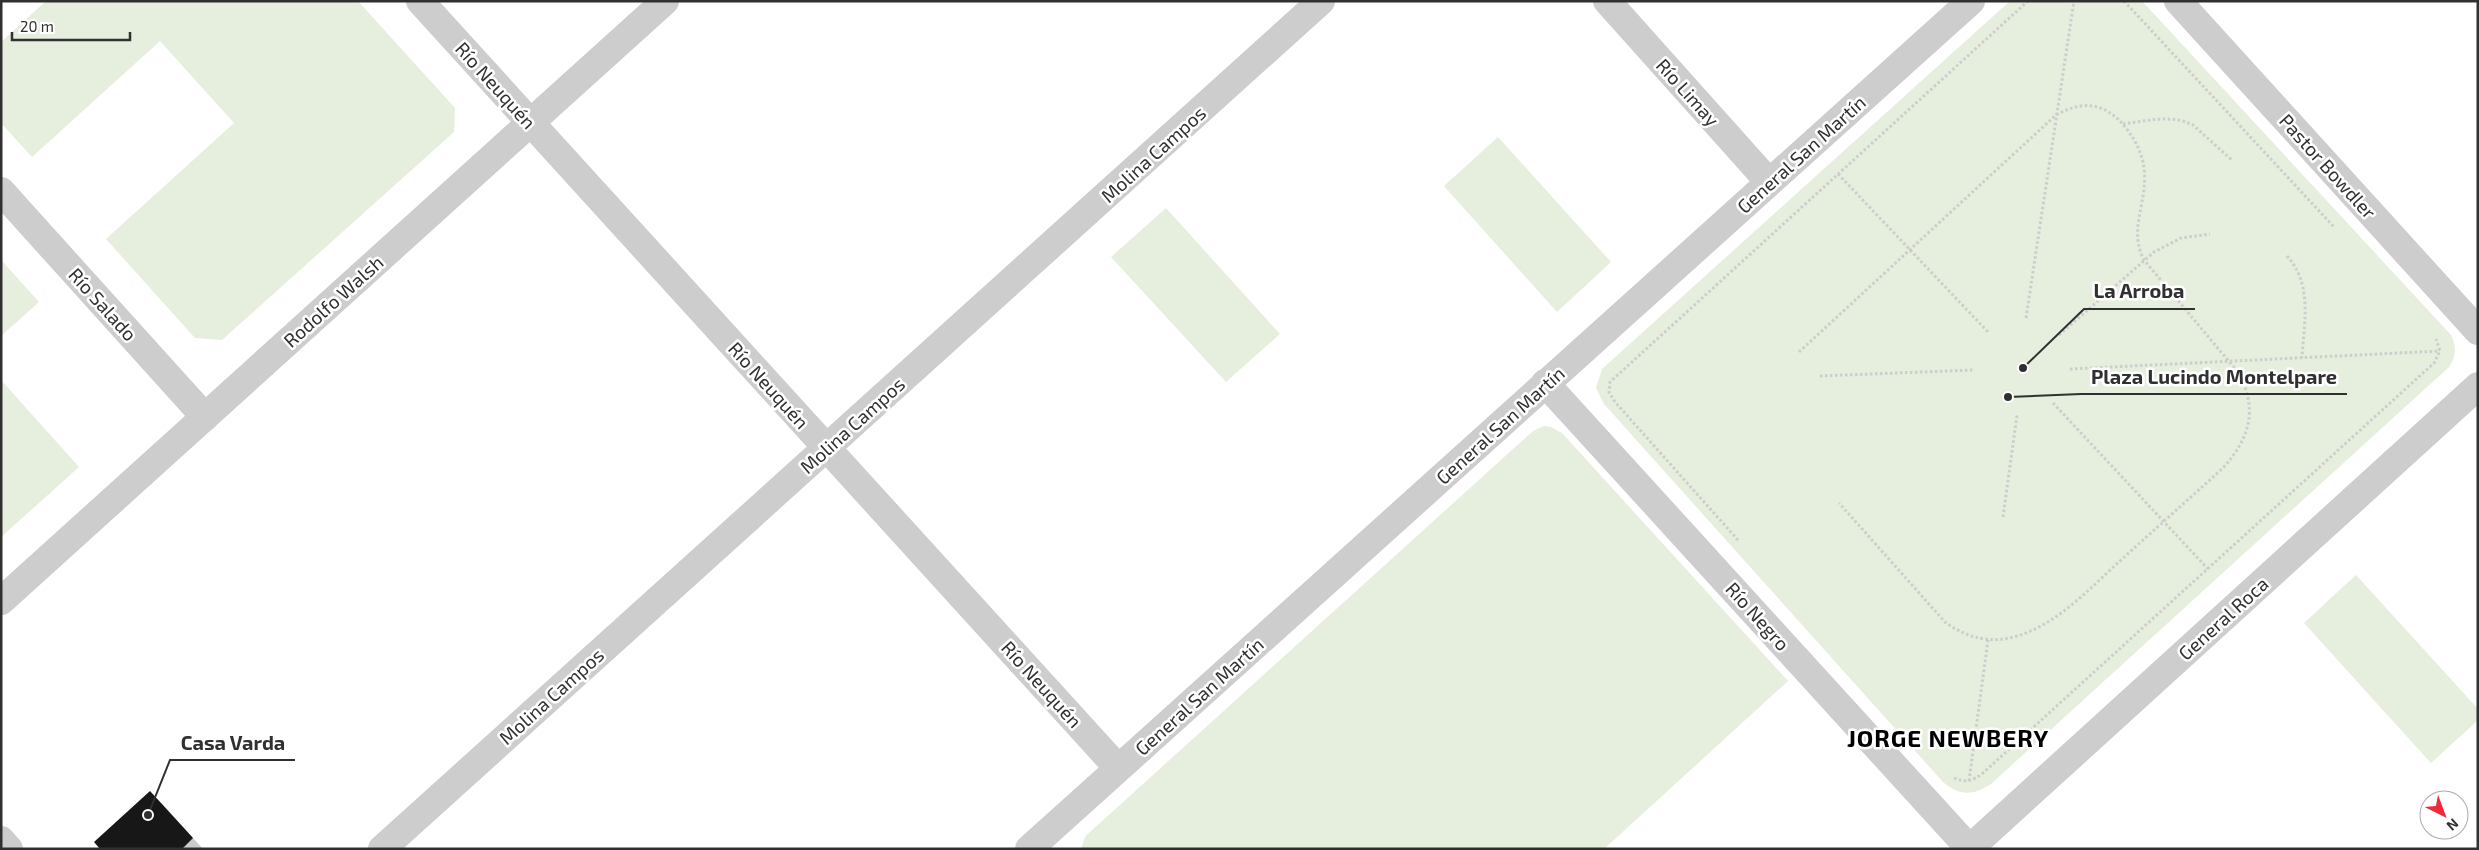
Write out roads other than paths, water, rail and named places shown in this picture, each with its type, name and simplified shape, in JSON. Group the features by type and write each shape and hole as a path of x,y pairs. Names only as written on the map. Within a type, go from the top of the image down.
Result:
{"street":[{"name":"Río Neuquén","path":"420,1 1118,768"},
{"name":"Rodolfo Walsh","path":"1,600 665,1"},
{"name":"Molina Campos","path":"382,849 1322,1"},
{"name":"Río Limay","path":"1607,1 1769,182"},
{"name":"General San Martín","path":"1033,848 1118,768 1971,1"},
{"name":"Pastor Bowdler","path":"2178,1 2478,331"},
{"name":"Río Salado","path":"1,191 205,417"},
{"name":"Río Negro","path":"1546,384 1969,849"},
{"name":"General Roca","path":"1969,849 2478,386"},
{"path":"1,840 9,849"}],"place":[{"name":"La Arroba","path":"2023,368"},
{"name":"Plaza Lucindo Montelpare","path":"2008,397"},
{"name":"Casa Varda","path":"148,815"}],"district":[{"name":"JORGE NEWBERY","path":"1948,737"}]}
